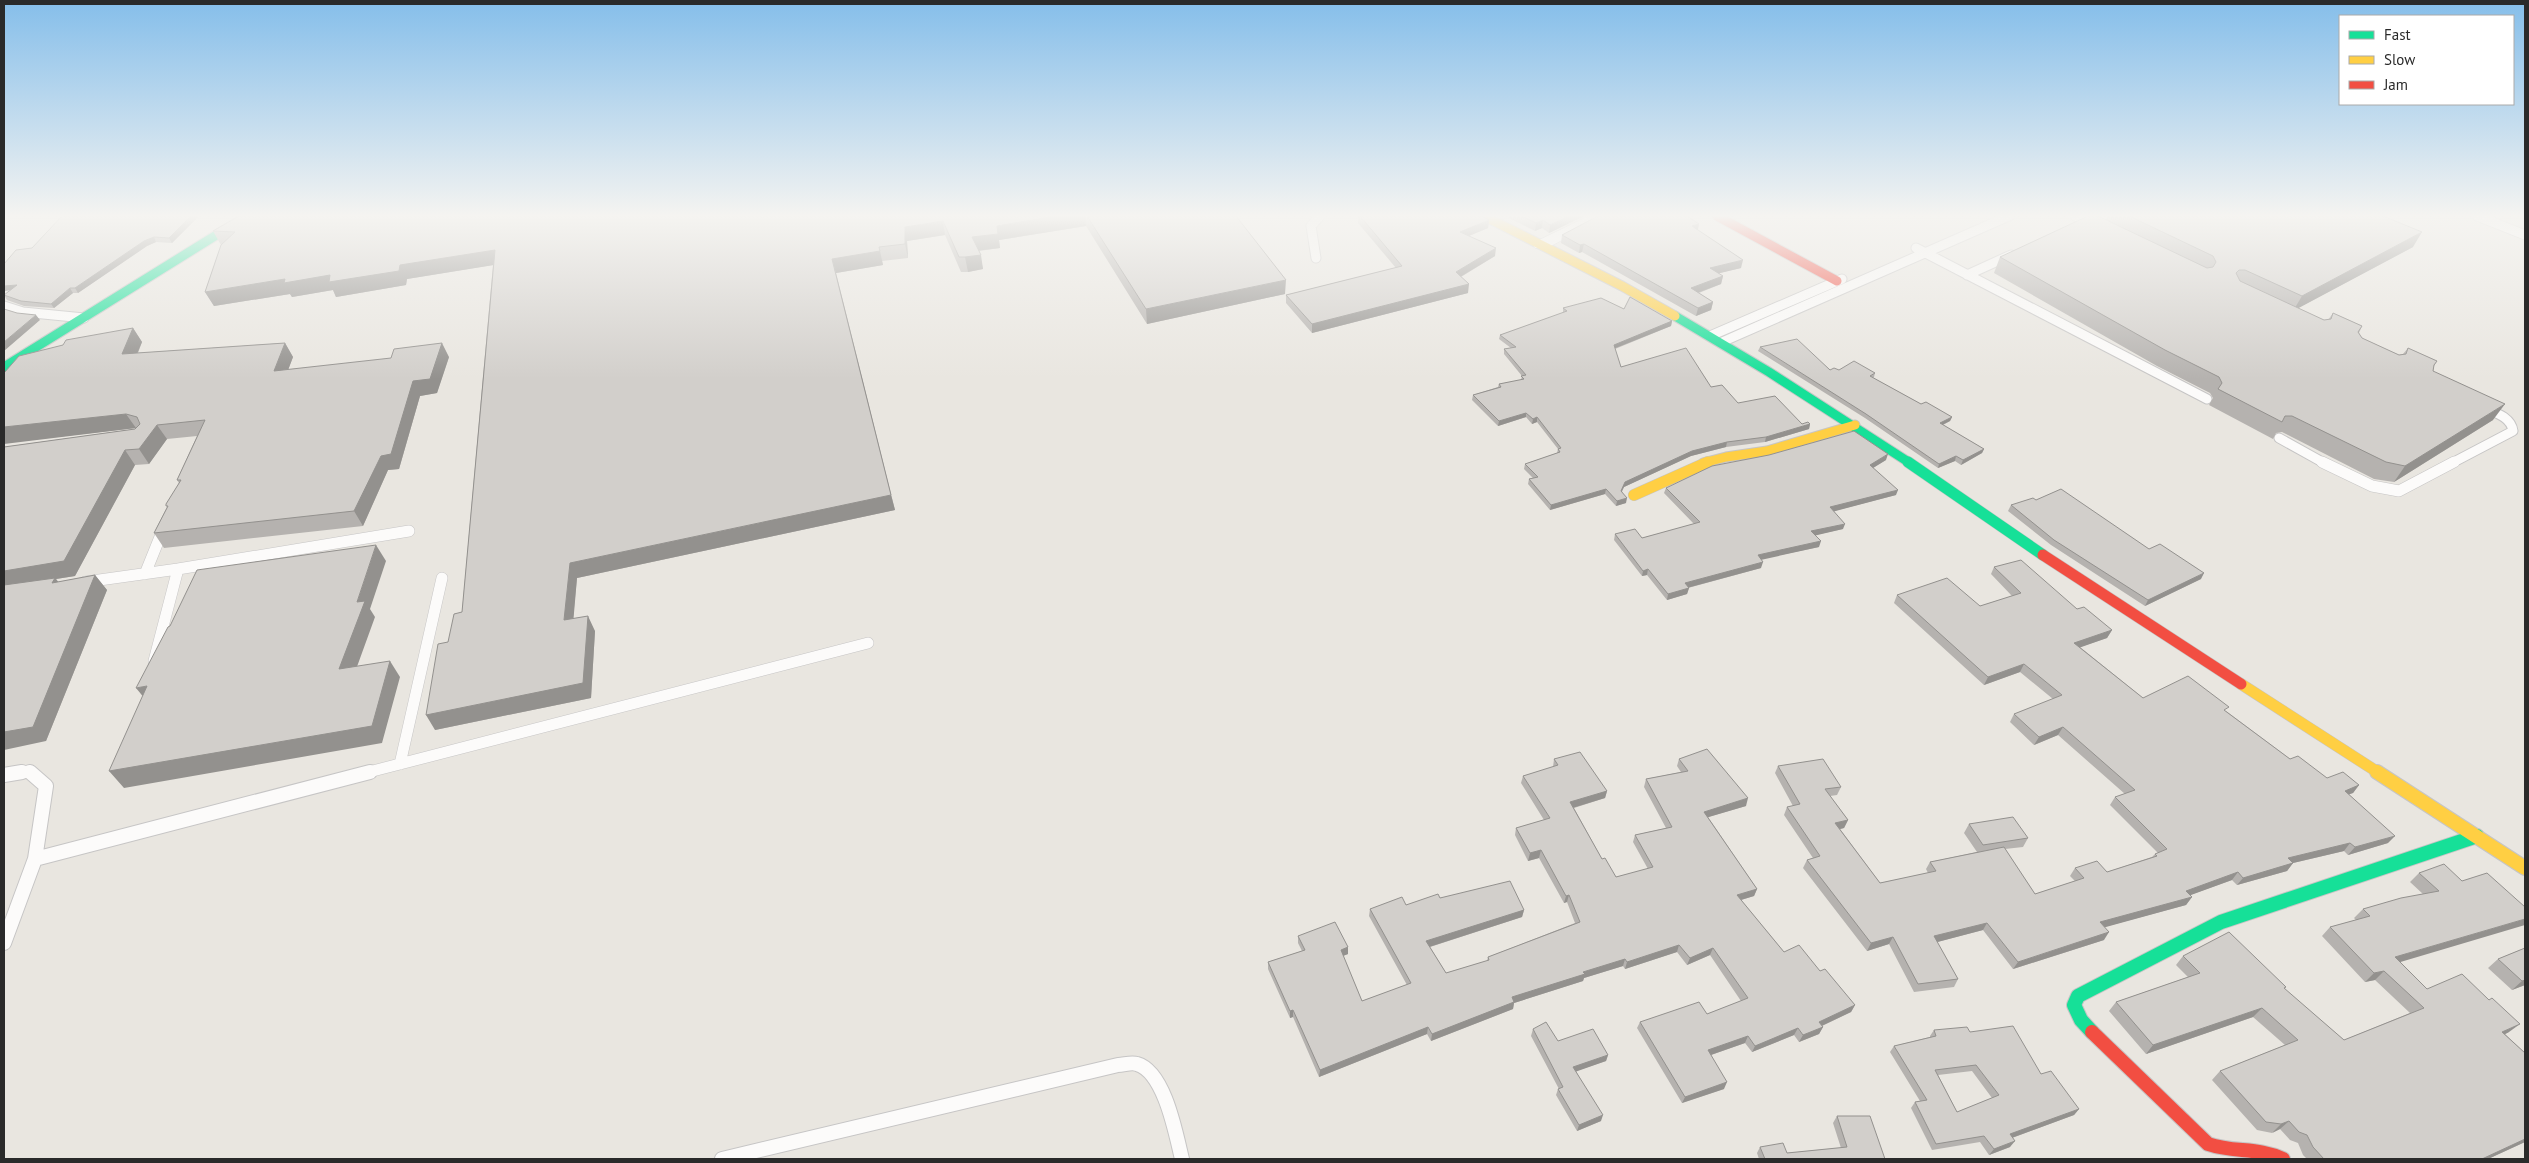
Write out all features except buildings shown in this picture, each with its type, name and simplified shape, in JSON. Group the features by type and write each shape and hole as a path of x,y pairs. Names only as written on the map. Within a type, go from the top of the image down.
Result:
{"main road":[{"path":"4,367 160,270"},
{"path":"1591,270 1722,342 1855,425 2047,558 2525,868"},
{"path":"1817,270 1837,281"},
{"path":"1634,495 1701,464 1726,457 1768,450 1855,425"},
{"path":"2283,1159 2268,1152 2225,1150 2202,1140 2081,1020 2074,1005 2078,996 2222,922 2477,836"}],"lane":[{"path":"1710,336 1866,270"},
{"path":"1722,342 1876,270"},
{"path":"1958,270 2207,399"},
{"path":"1967,275 1977,270"},
{"path":"4,306 23,312 84,318"},
{"path":"2279,438 2368,485 2392,492 2399,491 2513,431 2512,424 2506,418 2470,402"},
{"path":"145,574 167,520"},
{"path":"69,584 178,569 409,531"},
{"path":"151,670 178,569"},
{"path":"400,764 442,578"},
{"path":"35,858 868,643"},
{"path":"4,775 29,770 46,786 35,858 4,943"},
{"path":"722,1159 1118,1065 1139,1064 1154,1076 1172,1119 1182,1159"}],"traffic: fast":[{"path":"4,367 160,270"},
{"path":"1675,316 1723,343 1816,401 2043,555"},
{"path":"2092,1032 2081,1020 2074,1005 2078,996 2221,922 2477,836"}],"traffic: slow":[{"path":"1591,270 1675,316"},
{"path":"1634,495 1701,464 1726,457 1767,451 1855,425"},
{"path":"2241,684 2525,868"}],"traffic: jam":[{"path":"1817,270 1837,281"},
{"path":"2043,555 2241,684"},
{"path":"2092,1032 2155,1095 2208,1144 2225,1150 2268,1152 2283,1159"}]}
